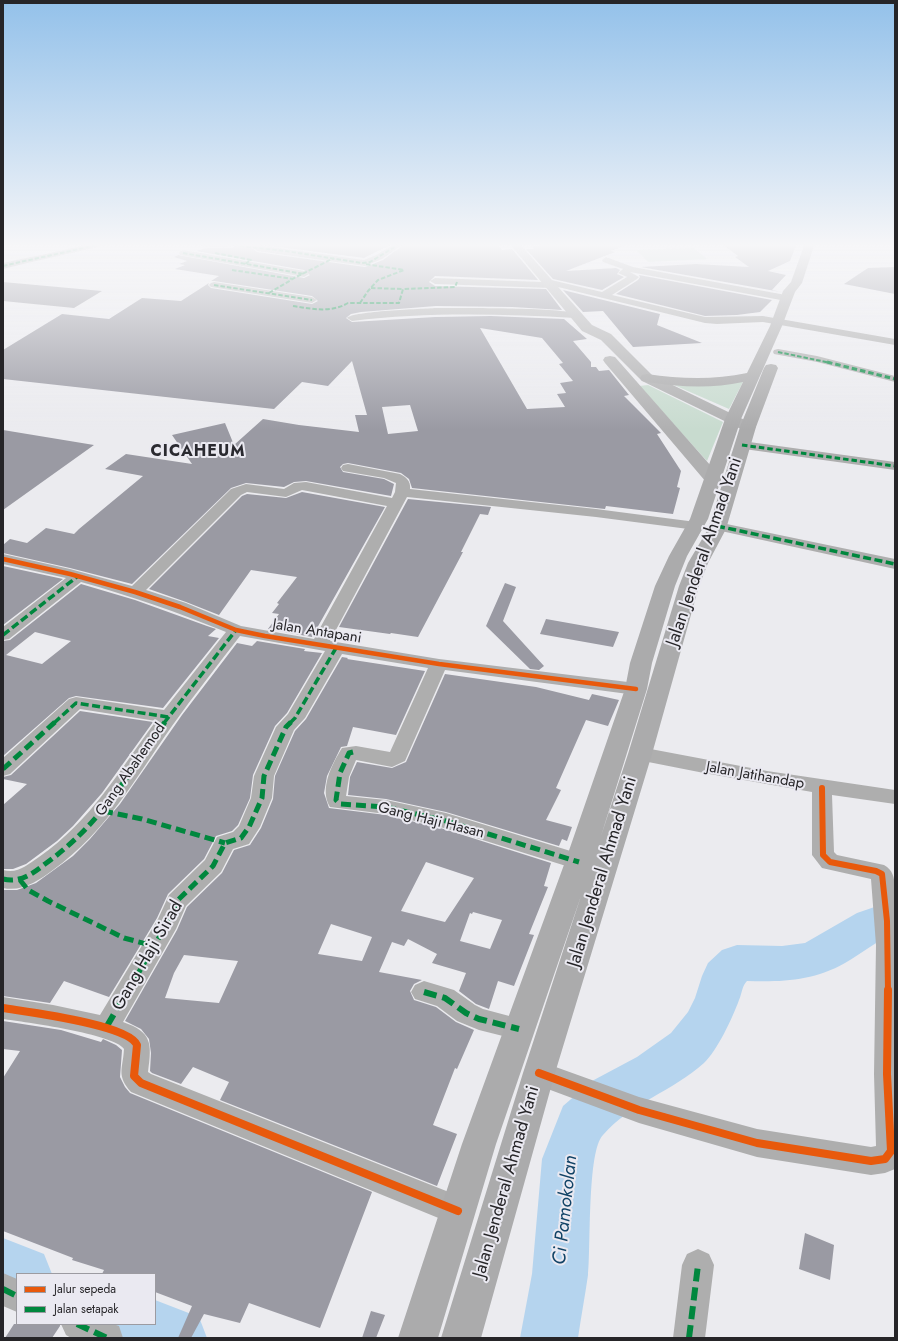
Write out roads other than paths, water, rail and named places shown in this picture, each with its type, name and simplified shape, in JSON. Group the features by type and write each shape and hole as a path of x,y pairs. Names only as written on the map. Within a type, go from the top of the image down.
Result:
{"highway":[{"path":"748,427 778,352 785,306"},
{"path":"733,419 752,376 792,306"},
{"path":"647,378 677,382 703,383 730,381 752,376"},
{"name":"Jalan Jenderal Ahmad Yani","path":"418,1338 479,1144 579,862 636,689 641,662 665,586 678,556 696,526 733,419"},
{"name":"Jalan Jenderal Ahmad Yani","path":"461,1338 539,1072 640,754 689,586 698,563 718,526 748,427"}],"main road":[{"name":"Jalan Jenderal Ahmad Yani","path":"567,306 587,328 606,337 647,378 748,427"},
{"name":"Jalan Jenderal Ahmad Yani","path":"587,328 590,339 627,379 712,478"},
{"path":"627,379 647,378"}],"street":[{"path":"647,306 705,320 718,321 756,318 895,342"},
{"path":"352,318 377,314 451,310 575,315"},
{"path":"778,352 824,361 895,379"},
{"path":"742,446 895,466"},
{"path":"348,468 391,476 402,481 404,484 399,498"},
{"path":"135,592 236,492 246,488 286,493 299,486 306,486 399,498 596,513 696,526"},
{"name":"Gang Haji Sirad","path":"107,1026 168,922 177,901 213,866 226,843 241,838 246,833 263,793 264,776 286,727 295,718 399,498"},
{"path":"718,526 895,564"},
{"name":"Jalan Antapani","path":"3,560 78,576 135,592 180,607 236,630 439,664 636,689"},
{"path":"3,635 78,576"},
{"name":"Gang Abahemod","path":"3,879 20,880 27,877 59,855 93,823 118,791 168,717 236,630"},
{"name":"Gang Haji Hasan","path":"439,664 395,759 387,760 353,752 349,753 340,773 336,800 340,804 386,807 446,821 579,862"},
{"path":"3,769 76,703 168,717"},
{"name":"Jalan Jatihandap","path":"640,754 822,788 895,797"},
{"path":"539,1072 639,1110 757,1143 871,1161 885,1159 891,1151 887,1063 888,933 887,904 882,874 876,871 830,862 823,855 822,788"},
{"path":"424,992 445,998 466,1013 479,1019 519,1029"},
{"path":"3,1008 107,1026 135,1038 138,1044 134,1076 141,1084 265,1132 458,1211"},
{"path":"690,1338 698,1266"},
{"path":"3,1289 16,1296"},
{"path":"79,1325 107,1338"}],"waterway":[{"name":"Ci Pamokolan","path":"549,1338 560,1274 568,1159 581,1122 609,1097 654,1072 688,1048 704,1026 717,1000 724,976 737,963 782,964 808,960 830,950 872,925 895,916"},
{"name":"Ci Pamokolan","path":"3,1266 21,1273"},
{"name":"Ci Pamokolan","path":"144,1325 178,1338"}],"district":[{"name":"CICAHEUM","path":"198,452"}]}
